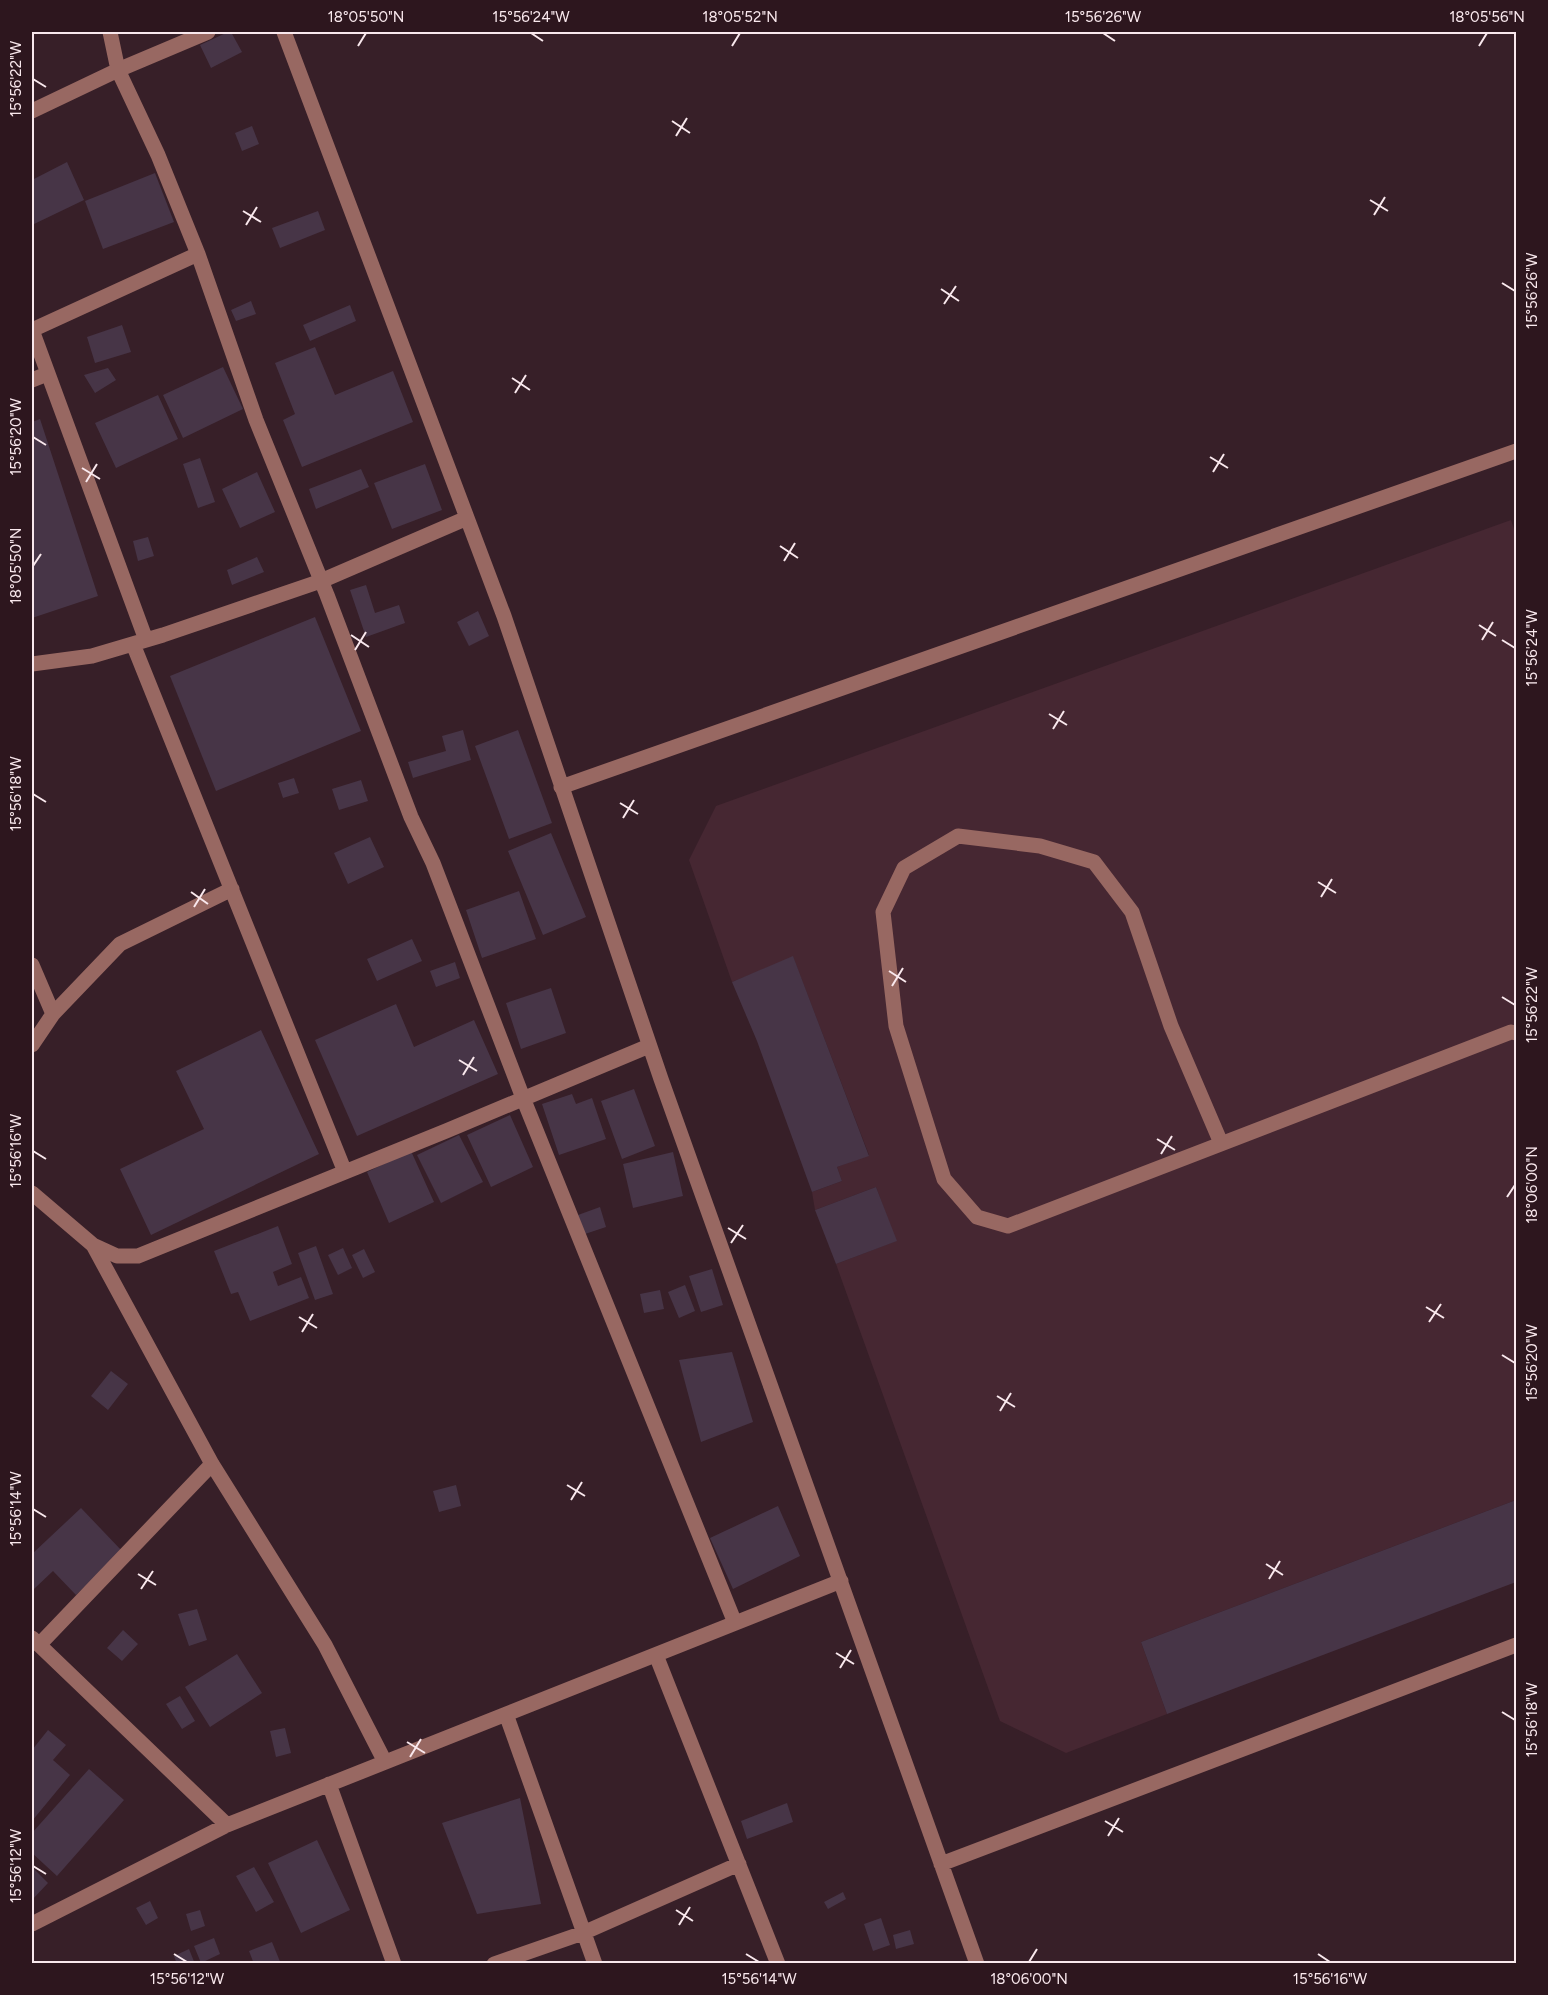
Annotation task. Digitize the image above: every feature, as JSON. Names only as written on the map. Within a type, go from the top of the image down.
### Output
[{"type":"street","points":[[110,32],[118,70],[158,155],[198,254],[256,420],[321,581],[411,817],[433,863],[523,1098],[735,1623]]},
{"type":"street","points":[[32,111],[118,70],[208,32]]},
{"type":"street","points":[[284,32],[504,616],[650,1046],[977,1964]]},
{"type":"street","points":[[198,254],[32,330],[140,642],[232,890],[345,1172]]},
{"type":"street","points":[[32,380],[47,374]]},
{"type":"street","points":[[561,787],[1516,451]]},
{"type":"street","points":[[32,664],[92,656],[140,642],[321,581],[467,518]]},
{"type":"street","points":[[1221,1143],[1171,1026],[1132,912],[1094,862],[1041,846],[958,836],[904,868],[883,912],[896,1026],[944,1179],[977,1217],[1008,1226],[1515,1029]]},
{"type":"street","points":[[32,1045],[53,1014],[120,944],[232,890]]},
{"type":"street","points":[[32,965],[53,1014]]},
{"type":"street","points":[[32,1193],[93,1245],[117,1256],[138,1256],[650,1046]]},
{"type":"street","points":[[93,1245],[212,1464],[325,1645],[385,1762]]},
{"type":"street","points":[[212,1464],[35,1641],[227,1825]]},
{"type":"street","points":[[32,1924],[227,1825],[841,1581]]},
{"type":"street","points":[[941,1864],[1516,1645]]},
{"type":"street","points":[[656,1655],[778,1964]]},
{"type":"street","points":[[506,1714],[595,1964]]},
{"type":"street","points":[[329,1784],[394,1964]]},
{"type":"street","points":[[494,1964],[583,1933],[739,1864]]},
{"type":"shaded area","points":[[1511,520],[1516,535],[1516,1500],[1141,1642],[1167,1714],[1066,1753],[1000,1721],[836,1264],[896,1241],[876,1187],[815,1210],[812,1192],[842,1181],[837,1167],[869,1155],[793,957],[732,982],[689,860],[716,806]]},
{"type":"building","points":[[231,32],[242,52],[211,68],[200,45]]},
{"type":"building","points":[[252,126],[259,144],[242,151],[235,133]]},
{"type":"building","points":[[67,162],[84,200],[32,225],[32,180]]},
{"type":"building","points":[[155,173],[174,222],[103,249],[85,201]]},
{"type":"building","points":[[318,211],[325,230],[280,248],[272,228]]},
{"type":"building","points":[[251,301],[256,314],[236,321],[231,310]]},
{"type":"building","points":[[350,305],[356,321],[310,341],[303,325]]},
{"type":"building","points":[[122,325],[131,352],[95,363],[87,337]]},
{"type":"building","points":[[315,347],[335,395],[393,371],[413,422],[302,467],[283,420],[295,414],[275,363]]},
{"type":"building","points":[[223,367],[243,409],[183,438],[163,395]]},
{"type":"building","points":[[108,368],[116,380],[95,393],[84,375]]},
{"type":"building","points":[[158,395],[178,439],[116,468],[95,423]]},
{"type":"building","points":[[40,419],[98,596],[32,618],[32,422]]},
{"type":"building","points":[[200,458],[215,502],[198,508],[183,464]]},
{"type":"building","points":[[425,464],[442,510],[392,529],[374,483]]},
{"type":"building","points":[[361,469],[369,487],[316,509],[309,489]]},
{"type":"building","points":[[257,472],[275,512],[240,528],[222,489]]},
{"type":"building","points":[[148,537],[154,556],[138,561],[133,541]]},
{"type":"building","points":[[257,557],[264,572],[232,585],[227,570]]},
{"type":"building","points":[[366,585],[375,613],[399,605],[405,623],[366,637],[350,590]]},
{"type":"building","points":[[478,611],[489,636],[469,646],[457,622]]},
{"type":"building","points":[[315,617],[361,731],[216,791],[170,676]]},
{"type":"building","points":[[463,730],[471,760],[413,778],[408,762],[446,751],[442,736]]},
{"type":"building","points":[[518,730],[552,823],[509,839],[475,746]]},
{"type":"building","points":[[294,778],[299,793],[283,798],[278,783]]},
{"type":"building","points":[[361,780],[368,801],[339,810],[332,789]]},
{"type":"building","points":[[551,833],[586,917],[543,935],[508,851]]},
{"type":"building","points":[[370,837],[384,867],[348,884],[334,853]]},
{"type":"building","points":[[519,891],[536,939],[482,958],[466,910]]},
{"type":"building","points":[[412,939],[422,961],[377,981],[367,959]]},
{"type":"building","points":[[793,956],[869,1156],[837,1167],[842,1181],[812,1192],[757,1041],[732,982]]},
{"type":"building","points":[[455,962],[460,978],[436,987],[430,971]]},
{"type":"building","points":[[551,988],[566,1033],[521,1049],[506,1003]]},
{"type":"building","points":[[396,1004],[414,1047],[474,1020],[498,1074],[357,1136],[315,1040]]},
{"type":"building","points":[[261,1030],[319,1154],[151,1235],[120,1169],[204,1129],[176,1071]]},
{"type":"building","points":[[634,1089],[655,1146],[622,1159],[601,1101]]},
{"type":"building","points":[[572,1094],[576,1104],[592,1098],[606,1139],[559,1155],[542,1104]]},
{"type":"building","points":[[510,1115],[533,1167],[491,1187],[467,1135]]},
{"type":"building","points":[[459,1135],[483,1182],[441,1203],[417,1155]]},
{"type":"building","points":[[411,1151],[434,1202],[389,1223],[367,1172]]},
{"type":"building","points":[[673,1152],[683,1196],[633,1208],[623,1164]]},
{"type":"building","points":[[876,1187],[897,1241],[836,1264],[815,1210]]},
{"type":"building","points":[[600,1207],[606,1227],[585,1234],[578,1215]]},
{"type":"building","points":[[278,1226],[292,1264],[273,1272],[278,1286],[301,1277],[309,1298],[250,1321],[238,1292],[231,1294],[214,1251]]},
{"type":"building","points":[[316,1246],[333,1294],[315,1300],[298,1253]]},
{"type":"building","points":[[343,1248],[352,1268],[338,1275],[328,1255]]},
{"type":"building","points":[[364,1249],[375,1272],[363,1278],[352,1255]]},
{"type":"building","points":[[712,1269],[723,1305],[701,1312],[689,1276]]},
{"type":"building","points":[[685,1285],[695,1311],[679,1318],[668,1292]]},
{"type":"building","points":[[660,1290],[664,1309],[644,1313],[640,1294]]},
{"type":"building","points":[[732,1352],[753,1422],[701,1442],[679,1360]]},
{"type":"building","points":[[111,1371],[128,1384],[108,1410],[91,1396]]},
{"type":"building","points":[[456,1485],[461,1506],[439,1512],[433,1491]]},
{"type":"building","points":[[1516,1500],[1516,1582],[1167,1714],[1141,1642]]},
{"type":"building","points":[[778,1506],[800,1556],[733,1589],[710,1538]]},
{"type":"building","points":[[81,1508],[122,1551],[76,1595],[53,1571],[34,1589],[32,1586],[32,1554]]},
{"type":"building","points":[[197,1609],[207,1640],[189,1646],[178,1614]]},
{"type":"building","points":[[123,1630],[138,1644],[122,1661],[107,1648]]},
{"type":"building","points":[[237,1654],[262,1693],[210,1727],[185,1687]]},
{"type":"building","points":[[180,1696],[195,1721],[182,1729],[166,1704]]},
{"type":"building","points":[[285,1728],[291,1753],[276,1757],[270,1731]]},
{"type":"building","points":[[48,1730],[66,1745],[53,1760],[70,1775],[32,1821],[32,1750]]},
{"type":"building","points":[[89,1769],[124,1800],[57,1876],[32,1853],[32,1833]]},
{"type":"building","points":[[520,1798],[541,1904],[477,1914],[442,1823]]},
{"type":"building","points":[[787,1803],[793,1822],[747,1839],[741,1821]]},
{"type":"building","points":[[317,1840],[350,1910],[301,1933],[268,1863]]},
{"type":"building","points":[[32,1867],[48,1883],[32,1900]]},
{"type":"building","points":[[254,1867],[274,1902],[256,1912],[236,1876]]},
{"type":"building","points":[[843,1892],[846,1899],[828,1909],[824,1902]]},
{"type":"building","points":[[150,1901],[158,1918],[146,1925],[136,1908]]},
{"type":"building","points":[[200,1910],[205,1926],[191,1931],[186,1914]]},
{"type":"building","points":[[881,1918],[890,1945],[873,1951],[864,1924]]},
{"type":"building","points":[[910,1930],[914,1944],[896,1949],[893,1935]]},
{"type":"building","points":[[214,1938],[220,1954],[201,1963],[194,1946]]},
{"type":"building","points":[[272,1942],[281,1964],[254,1964],[249,1951]]},
{"type":"building","points":[[189,1949],[195,1964],[177,1964],[174,1956]]}]
